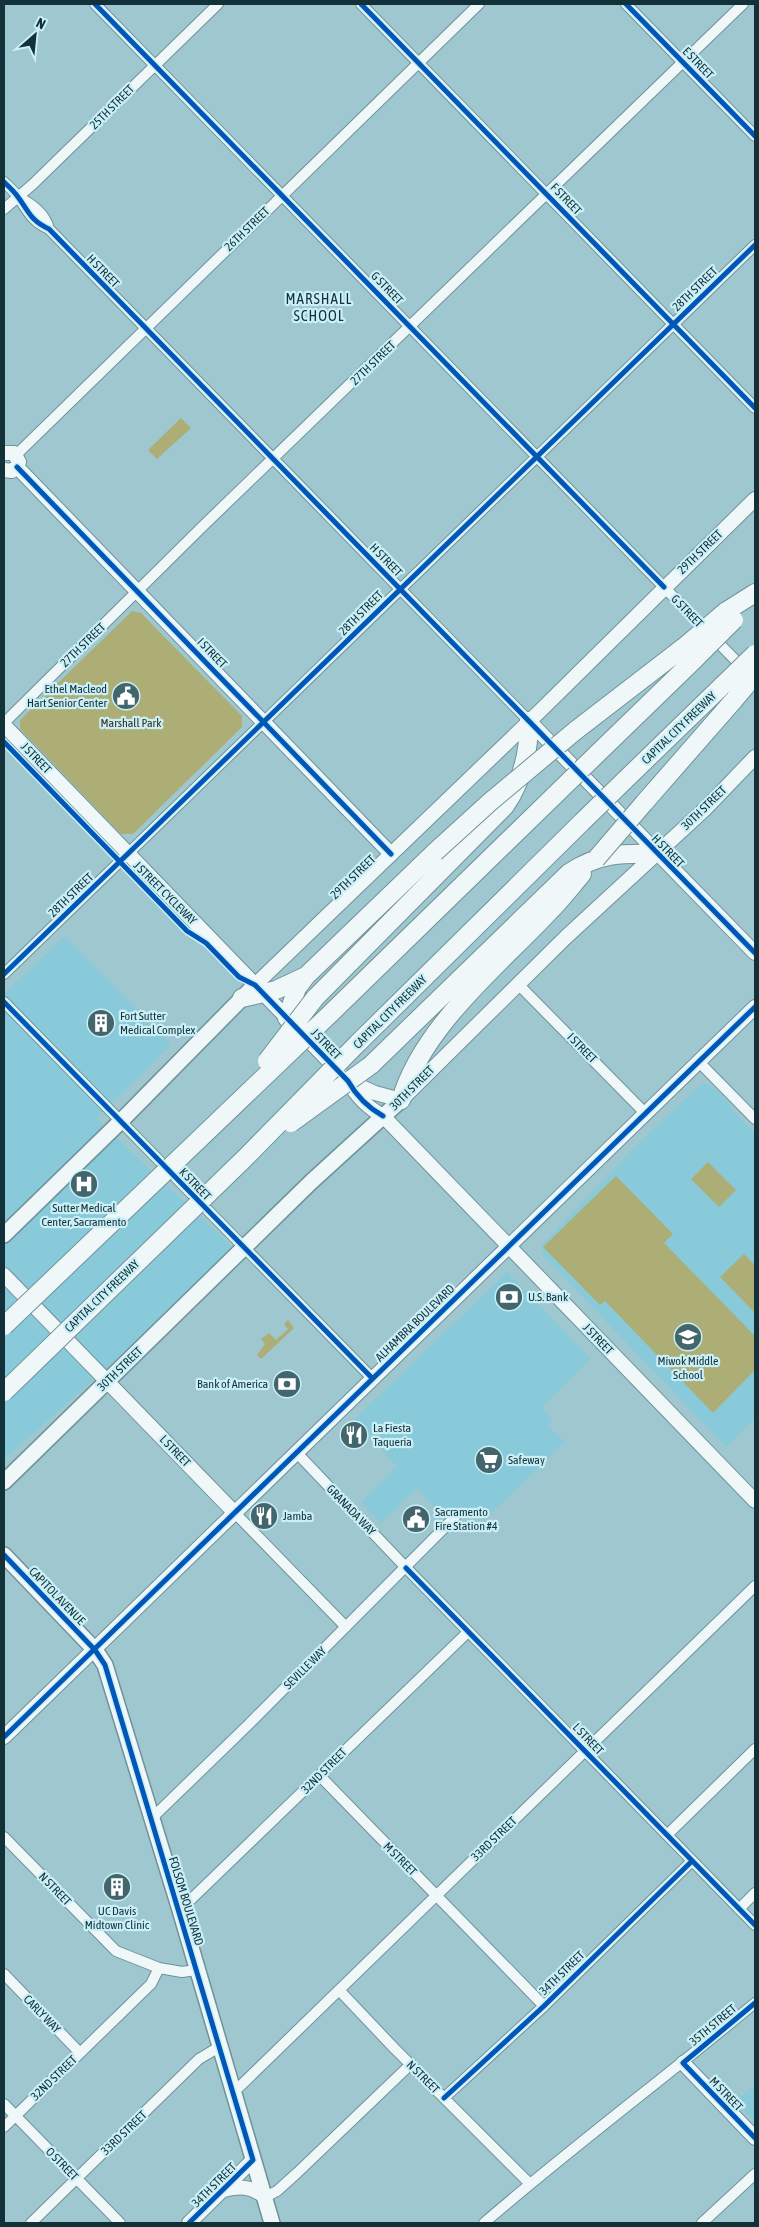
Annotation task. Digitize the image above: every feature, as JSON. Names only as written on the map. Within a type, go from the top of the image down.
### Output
[{"type":"highway","points":[[4,1326],[330,1014],[555,795],[597,754],[690,653],[755,593]]},
{"type":"highway","points":[[730,616],[755,598]]},
{"type":"highway","points":[[287,1018],[297,988],[306,976],[434,852],[575,731],[690,653]]},
{"type":"highway","name":"CAPITAL CITY FREEWAY","points":[[4,1392],[245,1158],[358,1043],[755,654]]},
{"type":"highway","points":[[401,1100],[407,1079],[447,1018],[467,995],[551,910],[755,675]]},
{"type":"highway","points":[[236,1102],[315,998],[505,806],[516,790],[526,760],[529,747],[530,721]]},
{"type":"highway","points":[[245,1158],[371,1064],[569,873],[583,863],[600,856],[613,854],[656,854]]},
{"type":"highway","points":[[242,998],[259,989],[284,987],[306,976]]},
{"type":"main road","name":"I STREET","points":[[10,461],[391,854]]},
{"type":"main road","name":"29TH STREET","points":[[259,989],[391,854],[530,721],[755,499]]},
{"type":"main road","name":"H STREET","points":[[530,721],[656,854],[755,953]]},
{"type":"main road","name":"J STREET","points":[[4,724],[348,1081],[354,1093],[368,1107],[383,1116],[755,1501]]},
{"type":"main road","name":"30TH STREET","points":[[4,1482],[311,1182],[401,1100],[518,984],[726,788],[755,757]]},
{"type":"main road","points":[[4,1235],[121,1121],[242,998]]},
{"type":"main road","name":"ALHAMBRA BOULEVARD","points":[[4,1737],[755,1007]]},
{"type":"main road","points":[[348,1081],[375,1093],[401,1100]]},
{"type":"main road","name":"L STREET","points":[[4,1275],[234,1512]]},
{"type":"main road","name":"CAPITOL AVENUE","points":[[4,1555],[95,1650]]},
{"type":"main road","name":"FOLSOM BOULEVARD","points":[[95,1650],[104,1666],[152,1818],[272,2223]]},
{"type":"main road","name":"M STREET","points":[[683,2063],[755,2138]]},
{"type":"main road","name":"34TH STREET","points":[[189,2223],[253,2160]]},
{"type":"main road","points":[[223,2190],[238,2186],[248,2187],[265,2197]]},
{"type":"street","name":"G STREET","points":[[95,4],[755,681]]},
{"type":"street","name":"25TH STREET","points":[[4,209],[218,4]]},
{"type":"street","name":"F STREET","points":[[361,4],[755,408]]},
{"type":"street","name":"26TH STREET","points":[[10,461],[479,4]]},
{"type":"street","name":"E STREET","points":[[626,4],[755,136]]},
{"type":"street","name":"27TH STREET","points":[[4,724],[137,592],[743,4]]},
{"type":"street","name":"H STREET","points":[[4,182],[18,197],[24,210],[40,225],[49,229],[530,721]]},
{"type":"street","name":"28TH STREET","points":[[4,974],[755,245]]},
{"type":"street","name":"I STREET","points":[[518,984],[645,1113]]},
{"type":"street","name":"K STREET","points":[[4,1002],[372,1378]]},
{"type":"street","points":[[699,1062],[755,1120]]},
{"type":"street","name":"GRANADA WAY","points":[[296,1452],[406,1568]]},
{"type":"street","name":"L STREET","points":[[234,1512],[346,1627]]},
{"type":"street","name":"SEVILLE WAY","points":[[152,1818],[406,1568],[455,1517]]},
{"type":"street","name":"L STREET","points":[[406,1568],[755,1926]]},
{"type":"street","name":"33RD STREET","points":[[233,2093],[755,1586]]},
{"type":"street","name":"32ND STREET","points":[[180,1910],[468,1632]]},
{"type":"street","points":[[667,1835],[755,1749]]},
{"type":"street","name":"M STREET","points":[[320,1776],[544,2006]]},
{"type":"street","name":"N STREET","points":[[4,1837],[116,1952],[159,1968]]},
{"type":"street","name":"34TH STREET","points":[[444,2098],[544,2006],[692,1861]]},
{"type":"street","points":[[739,1909],[755,1893]]},
{"type":"street","points":[[159,1968],[182,1972],[196,1970]]},
{"type":"street","name":"32ND STREET","points":[[4,2128],[151,1984],[159,1968]]},
{"type":"street","name":"CARLY WAY","points":[[4,1974],[80,2053]]},
{"type":"street","name":"N STREET","points":[[339,1990],[530,2184]]},
{"type":"street","name":"35TH STREET","points":[[484,2223],[530,2184],[683,2063],[755,2002]]},
{"type":"street","name":"33RD STREET","points":[[31,2223],[199,2059],[219,2047]]},
{"type":"street","points":[[265,2197],[277,2191],[297,2173],[411,2064]]},
{"type":"street","name":"O STREET","points":[[4,2104],[120,2223]]},
{"type":"street","points":[[702,2223],[755,2174]]},
{"type":"shaded area","name":"Sutter Medical Center, Sacramento","points":[[65,936],[171,1045],[96,1118],[234,1249],[154,1326],[4,1459],[4,994]]},
{"type":"shaded area","name":"Miwok Middle School","points":[[702,1083],[712,1086],[727,1100],[734,1112],[755,1134],[755,1418],[726,1447],[543,1255],[542,1245],[636,1146]]},
{"type":"shaded area","points":[[507,1272],[591,1359],[542,1407],[553,1421],[547,1426],[565,1442],[484,1520],[471,1507],[451,1525],[417,1488],[381,1523],[361,1502],[397,1466],[355,1419]]},
{"type":"shaded area","points":[[755,2085],[755,2122],[736,2101]]},
{"type":"green space","points":[[181,418],[191,428],[157,459],[148,450]]},
{"type":"green space","name":"Marshall Park","points":[[132,611],[141,613],[242,716],[242,727],[133,834],[121,834],[20,729],[20,720]]},
{"type":"green space","points":[[708,1162],[736,1190],[719,1207],[691,1179]]},
{"type":"green space","points":[[616,1176],[673,1234],[664,1243],[755,1336],[755,1370],[713,1413],[605,1301],[600,1305],[543,1247]]},
{"type":"green space","points":[[744,1254],[755,1265],[755,1313],[720,1277]]},
{"type":"green space","points":[[288,1320],[294,1328],[261,1359],[257,1355],[265,1344],[261,1339],[269,1333],[276,1340],[288,1329],[284,1324]]},
{"type":"cycle path","points":[[95,4],[664,587]]},
{"type":"cycle path","points":[[361,4],[755,408]]},
{"type":"cycle path","points":[[626,4],[755,136]]},
{"type":"cycle path","points":[[4,182],[34,219],[49,229],[755,953]]},
{"type":"cycle path","points":[[4,974],[755,245]]},
{"type":"cycle path","points":[[17,467],[391,854]]},
{"type":"cycle path","name":"J STREET CYCLEWAY","points":[[4,742],[187,931],[206,943],[239,977],[255,985],[348,1081],[363,1101],[383,1116]]},
{"type":"cycle path","points":[[4,1002],[372,1378]]},
{"type":"cycle path","points":[[4,1737],[755,1007]]},
{"type":"cycle path","points":[[4,1555],[95,1650],[105,1665],[253,2160],[189,2223]]},
{"type":"cycle path","points":[[406,1568],[755,1925]]},
{"type":"cycle path","points":[[444,2098],[544,2006],[692,1861]]},
{"type":"cycle path","points":[[755,2003],[683,2063],[755,2138]]},
{"type":"place","name":"Ethel Macleod Hart Senior Center","points":[[126,696]]},
{"type":"place","name":"Fort Sutter Medical Complex","points":[[101,1023]]},
{"type":"place","name":"Sutter Medical Center, Sacramento","points":[[84,1184]]},
{"type":"place","name":"U.S. Bank","points":[[509,1297]]},
{"type":"place","name":"Miwok Middle School","points":[[688,1337]]},
{"type":"place","name":"Bank of America","points":[[287,1384]]},
{"type":"place","name":"La Fiesta Taqueria","points":[[354,1435]]},
{"type":"place","name":"Safeway","points":[[489,1460]]},
{"type":"place","name":"Jamba","points":[[264,1516]]},
{"type":"place","name":"Sacramento Fire Station #4","points":[[416,1519]]},
{"type":"place","name":"UC Davis Midtown Clinic","points":[[117,1887]]},
{"type":"district","name":"MARSHALL SCHOOL","points":[[319,306]]}]
